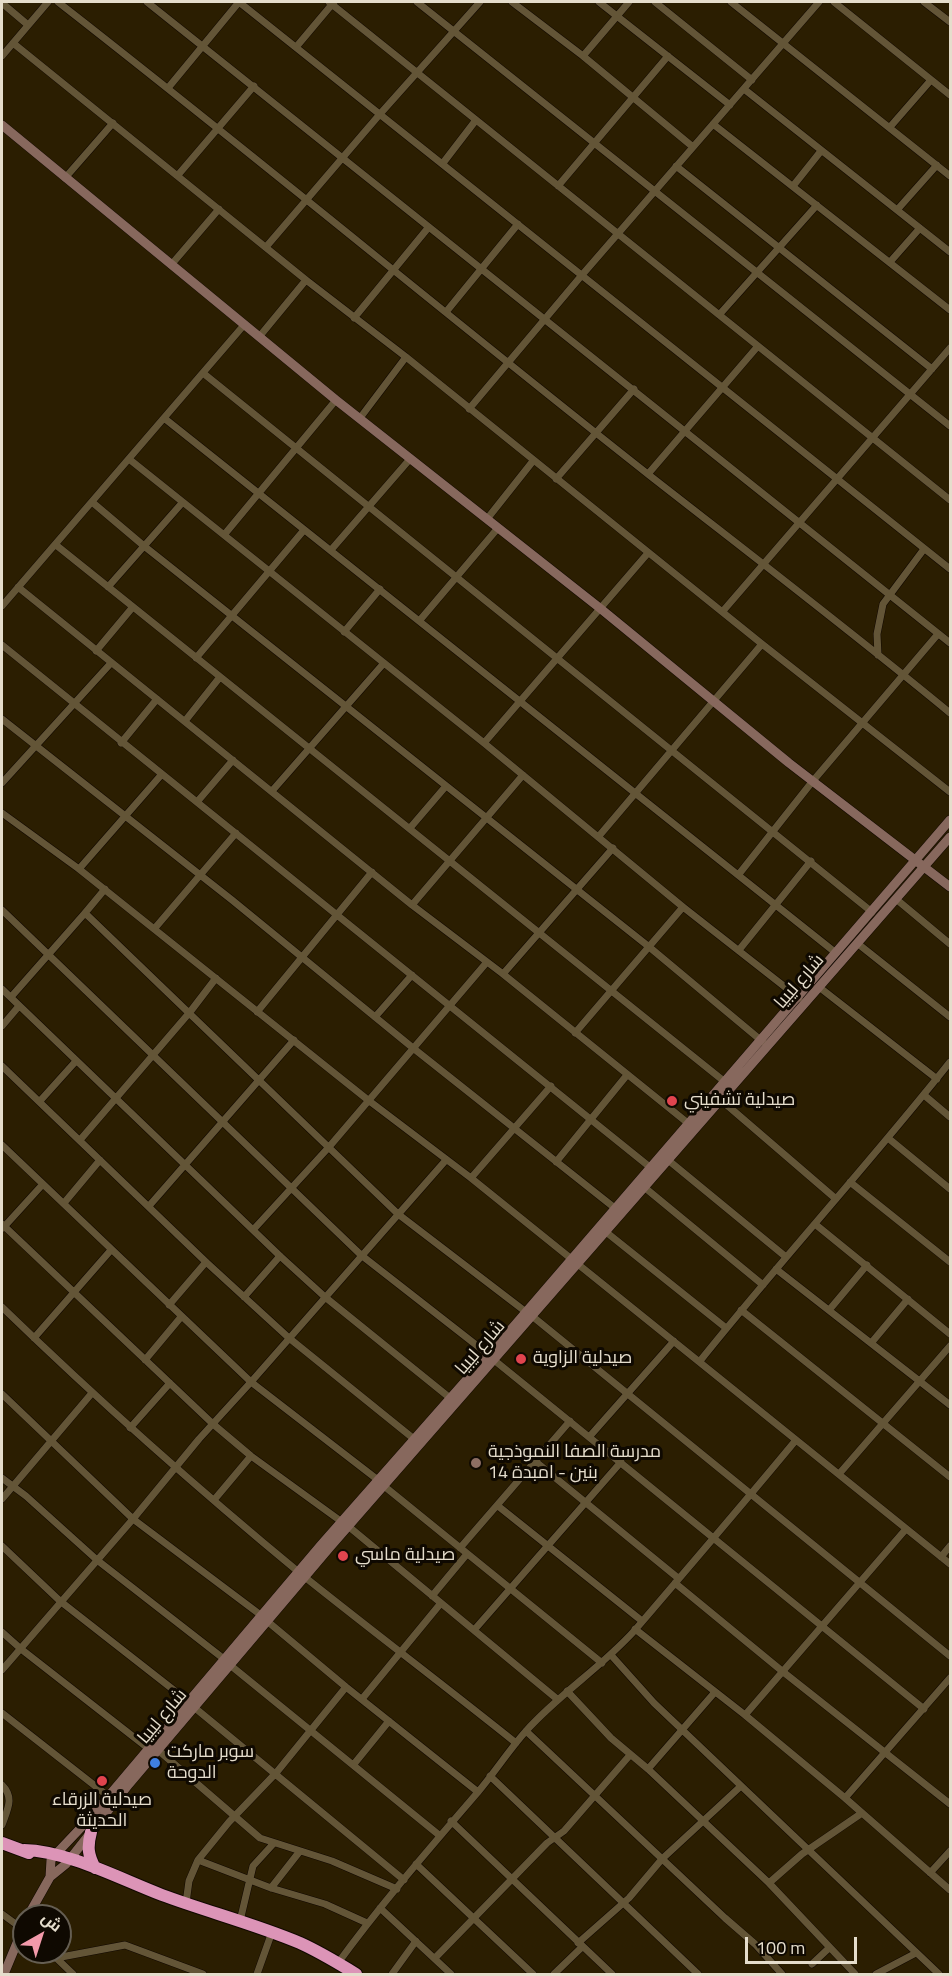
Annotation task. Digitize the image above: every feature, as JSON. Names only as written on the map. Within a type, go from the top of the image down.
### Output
[{"type":"highway","points":[[91,1832],[88,1848],[95,1868]]},
{"type":"highway","points":[[2,1843],[95,1868],[186,1904],[272,1932],[310,1948],[356,1974]]},
{"type":"highway","points":[[68,1862],[104,1876],[114,1876]]},
{"type":"main road","points":[[2,126],[259,338],[601,609],[812,782],[951,887]]},
{"type":"main road","points":[[921,863],[949,825]]},
{"type":"main road","points":[[921,863],[951,837]]},
{"type":"main road","name":"شارع ليبيا","points":[[575,1261],[606,1232],[721,1100],[790,1014],[819,987],[896,899],[921,863]]},
{"type":"main road","name":"شارع ليبيا","points":[[790,1014],[799,998],[836,953],[872,912],[921,863]]},
{"type":"main road","name":"شارع ليبيا","points":[[53,1858],[192,1705],[345,1524],[575,1261],[616,1209],[725,1082],[764,1044]]},
{"type":"main road","name":"شارع ليبيا","points":[[421,1436],[450,1398],[491,1357]]},
{"type":"main road","name":"شارع ليبيا","points":[[50,1877],[68,1862],[153,1750]]},
{"type":"main road","points":[[35,1904],[50,1877],[53,1858]]},
{"type":"main road","points":[[4,1974],[12,1956]]},
{"type":"street","points":[[2,56],[48,2]]},
{"type":"street","points":[[58,2],[168,87],[648,474],[764,563],[951,713]]},
{"type":"street","points":[[147,2],[951,643]]},
{"type":"street","points":[[168,87],[239,2],[951,569]]},
{"type":"street","points":[[297,46],[332,2],[417,73],[951,500]]},
{"type":"street","points":[[417,2],[951,426]]},
{"type":"street","points":[[266,248],[380,114],[480,2]]},
{"type":"street","points":[[512,2],[583,56],[693,147]]},
{"type":"street","points":[[599,2],[730,105]]},
{"type":"street","points":[[583,56],[629,2]]},
{"type":"street","points":[[655,2],[752,80]]},
{"type":"street","points":[[731,2],[951,176]]},
{"type":"street","points":[[469,409],[654,190],[819,2]]},
{"type":"street","points":[[834,2],[951,95]]},
{"type":"street","points":[[924,2],[951,22]]},
{"type":"street","points":[[2,3],[28,25]]},
{"type":"street","points":[[2,43],[11,46],[178,175],[266,248],[406,357],[862,724],[951,792]]},
{"type":"street","points":[[558,186],[668,56]]},
{"type":"street","points":[[890,127],[931,80]]},
{"type":"street","points":[[178,175],[254,86]]},
{"type":"street","points":[[744,89],[951,252]]},
{"type":"street","points":[[443,163],[476,120]]},
{"type":"street","points":[[65,178],[112,123]]},
{"type":"street","points":[[713,123],[951,310]]},
{"type":"street","points":[[793,186],[821,151]]},
{"type":"street","points":[[897,210],[937,165]]},
{"type":"street","points":[[676,166],[932,369]]},
{"type":"street","points":[[719,315],[817,205]]},
{"type":"street","points":[[171,265],[219,209]]},
{"type":"street","points":[[446,312],[518,224]]},
{"type":"street","points":[[354,318],[428,228]]},
{"type":"street","points":[[890,262],[920,228]]},
{"type":"street","points":[[259,338],[306,280]]},
{"type":"street","points":[[2,606],[244,325]]},
{"type":"street","points":[[648,474],[758,346]]},
{"type":"street","points":[[723,611],[951,348]]},
{"type":"street","points":[[360,418],[406,357]]},
{"type":"street","points":[[203,373],[872,912]]},
{"type":"street","points":[[556,479],[634,389]]},
{"type":"street","points":[[224,535],[336,400]]},
{"type":"street","points":[[164,418],[836,953]]},
{"type":"street","points":[[129,459],[484,743],[683,907],[799,998]]},
{"type":"street","points":[[331,550],[410,459]]},
{"type":"street","points":[[487,519],[533,461]]},
{"type":"street","points":[[92,502],[144,546],[648,946],[764,1044]]},
{"type":"street","points":[[108,587],[182,503]]},
{"type":"street","points":[[420,620],[498,528]]},
{"type":"street","points":[[196,658],[304,530]]},
{"type":"street","points":[[56,544],[132,608],[309,747],[725,1082]]},
{"type":"street","points":[[878,655],[879,621],[883,604],[888,594],[924,549]]},
{"type":"street","points":[[484,743],[648,553]]},
{"type":"street","points":[[18,587],[412,905],[503,974],[689,1124]]},
{"type":"street","points":[[344,632],[380,589]]},
{"type":"street","points":[[96,651],[132,608]]},
{"type":"street","points":[[739,874],[812,782],[938,634]]},
{"type":"street","points":[[598,836],[762,644]]},
{"type":"street","points":[[2,645],[121,743],[592,1118],[651,1168]]},
{"type":"street","points":[[2,783],[111,663]]},
{"type":"street","points":[[272,791],[384,663]]},
{"type":"street","points":[[185,721],[220,677]]},
{"type":"street","points":[[121,743],[157,699]]},
{"type":"street","points":[[2,718],[616,1209]]},
{"type":"street","points":[[197,802],[233,760]]},
{"type":"street","points":[[79,869],[162,774]]},
{"type":"street","points":[[412,905],[523,775]]},
{"type":"street","points":[[410,828],[446,786]]},
{"type":"street","points":[[2,813],[105,889],[257,1012],[471,1178],[951,1564]]},
{"type":"street","points":[[155,928],[236,833]]},
{"type":"street","points":[[503,974],[613,848]]},
{"type":"street","points":[[739,950],[810,861]]},
{"type":"street","points":[[257,1012],[372,872]]},
{"type":"street","points":[[10,997],[105,889]]},
{"type":"street","points":[[896,899],[951,944]]},
{"type":"street","points":[[575,1033],[683,907]]},
{"type":"street","points":[[2,910],[361,1255],[590,1436],[820,1626],[924,1708]]},
{"type":"street","points":[[85,913],[398,1214],[529,1314],[951,1656]]},
{"type":"street","points":[[857,943],[951,1017]]},
{"type":"street","points":[[254,1230],[329,1148],[487,962]]},
{"type":"street","points":[[375,1017],[412,975]]},
{"type":"street","points":[[80,1140],[190,1012],[216,978]]},
{"type":"street","points":[[819,987],[937,1079]]},
{"type":"street","points":[[2,989],[325,1298],[450,1398]]},
{"type":"street","points":[[2,1026],[19,1006]]},
{"type":"street","points":[[149,1206],[224,1123],[294,1040]]},
{"type":"street","points":[[40,1101],[76,1061]]},
{"type":"street","points":[[700,1361],[951,1062]]},
{"type":"street","points":[[2,1078],[4,1069],[289,1338],[421,1436]]},
{"type":"street","points":[[556,1162],[627,1075]]},
{"type":"street","points":[[471,1178],[551,1086]]},
{"type":"street","points":[[924,1095],[951,1117]]},
{"type":"street","points":[[721,1100],[836,1199]]},
{"type":"street","points":[[888,1137],[951,1189]]},
{"type":"street","points":[[2,1145],[251,1382],[381,1483],[602,1663]]},
{"type":"street","points":[[64,1203],[100,1160]]},
{"type":"street","points":[[2,1671],[213,1424],[446,1160]]},
{"type":"street","points":[[668,1160],[786,1257]]},
{"type":"street","points":[[850,1182],[951,1262]]},
{"type":"street","points":[[43,1184],[2,1227],[213,1424],[251,1456],[345,1524],[557,1699]]},
{"type":"street","points":[[644,1187],[763,1285]]},
{"type":"street","points":[[815,1224],[951,1334]]},
{"type":"street","points":[[606,1232],[726,1328]]},
{"type":"street","points":[[34,1338],[111,1250]]},
{"type":"street","points":[[244,1297],[280,1256]]},
{"type":"street","points":[[169,1305],[206,1262]]},
{"type":"street","points":[[830,1309],[867,1265]]},
{"type":"street","points":[[776,1269],[951,1405]]},
{"type":"street","points":[[872,1342],[908,1299]]},
{"type":"street","points":[[2,1307],[130,1428],[214,1500],[302,1574],[516,1743]]},
{"type":"street","points":[[741,1310],[951,1477]]},
{"type":"street","points":[[145,1360],[181,1317]]},
{"type":"street","points":[[590,1436],[674,1341]]},
{"type":"street","points":[[839,1474],[951,1346]]},
{"type":"street","points":[[130,1428],[170,1383]]},
{"type":"street","points":[[2,1499],[92,1393]]},
{"type":"street","points":[[2,1394],[133,1519],[264,1619],[478,1792]]},
{"type":"street","points":[[460,1548],[570,1421]]},
{"type":"street","points":[[338,1963],[367,1923],[439,1835],[478,1792],[526,1731],[557,1699],[611,1655],[752,1494],[796,1440]]},
{"type":"street","points":[[214,1500],[251,1456]]},
{"type":"street","points":[[536,1461],[782,1671],[951,1804]]},
{"type":"street","points":[[475,1629],[621,1462]]},
{"type":"street","points":[[2,1478],[26,1496],[97,1560],[354,1764],[439,1835]]},
{"type":"street","points":[[498,1506],[642,1620]]},
{"type":"street","points":[[745,1715],[906,1529]]},
{"type":"street","points":[[2,1546],[60,1601],[276,1773],[404,1880]]},
{"type":"street","points":[[941,1557],[951,1546]]},
{"type":"street","points":[[432,1596],[467,1554]]},
{"type":"street","points":[[362,1699],[441,1603]]},
{"type":"street","points":[[635,1629],[745,1715],[951,1890]]},
{"type":"street","points":[[2,1632],[235,1815],[257,1836],[332,1861],[397,1889]]},
{"type":"street","points":[[611,1655],[654,1703],[939,1974]]},
{"type":"street","points":[[845,1798],[951,1678]]},
{"type":"street","points":[[186,1904],[189,1881],[198,1860],[235,1815],[276,1773],[346,1687]]},
{"type":"street","points":[[567,1691],[611,1738],[648,1769],[769,1883],[828,1949],[855,1974]]},
{"type":"street","points":[[648,1769],[715,1692]]},
{"type":"street","points":[[2,1713],[108,1796]]},
{"type":"street","points":[[354,1764],[389,1721]]},
{"type":"street","points":[[526,1731],[755,1944],[782,1974]]},
{"type":"street","points":[[435,1958],[547,1843],[556,1838],[630,1755]]},
{"type":"street","points":[[490,1776],[698,1974]]},
{"type":"street","points":[[2,1785],[8,1791],[10,1799],[2,1825]]},
{"type":"street","points":[[554,1974],[662,1859],[741,1786]]},
{"type":"street","points":[[769,1883],[808,1851],[862,1813]]},
{"type":"street","points":[[451,1821],[612,1974]]},
{"type":"street","points":[[240,1921],[249,1879],[255,1863],[273,1843]]},
{"type":"street","points":[[271,1888],[300,1851]]},
{"type":"street","points":[[930,1873],[951,1851]]},
{"type":"street","points":[[198,1860],[271,1888],[325,1904],[367,1923]]},
{"type":"street","points":[[416,1864],[533,1974]]},
{"type":"street","points":[[380,1908],[451,1974]]},
{"type":"street","points":[[257,1974],[272,1932]]},
{"type":"street","points":[[392,1974],[416,1941]]},
{"type":"street","points":[[72,1955],[125,1945],[199,1974]]},
{"type":"street","points":[[812,1964],[828,1949]]},
{"type":"street","points":[[876,1974],[916,1953]]},
{"type":"place","name":"صيدلية تشفيني","points":[[672,1101]]},
{"type":"place","name":"صيدلية الزاوية","points":[[521,1359]]},
{"type":"place","name":"مدرسة الصفا النموذجية بنين - امبدة 14","points":[[476,1463]]},
{"type":"place","name":"صيدلية ماسي","points":[[343,1556]]},
{"type":"place","name":"سوبر ماركت الدوحة","points":[[155,1763]]},
{"type":"place","name":"صيدلية الزرقاء الحديثة","points":[[102,1781]]}]
